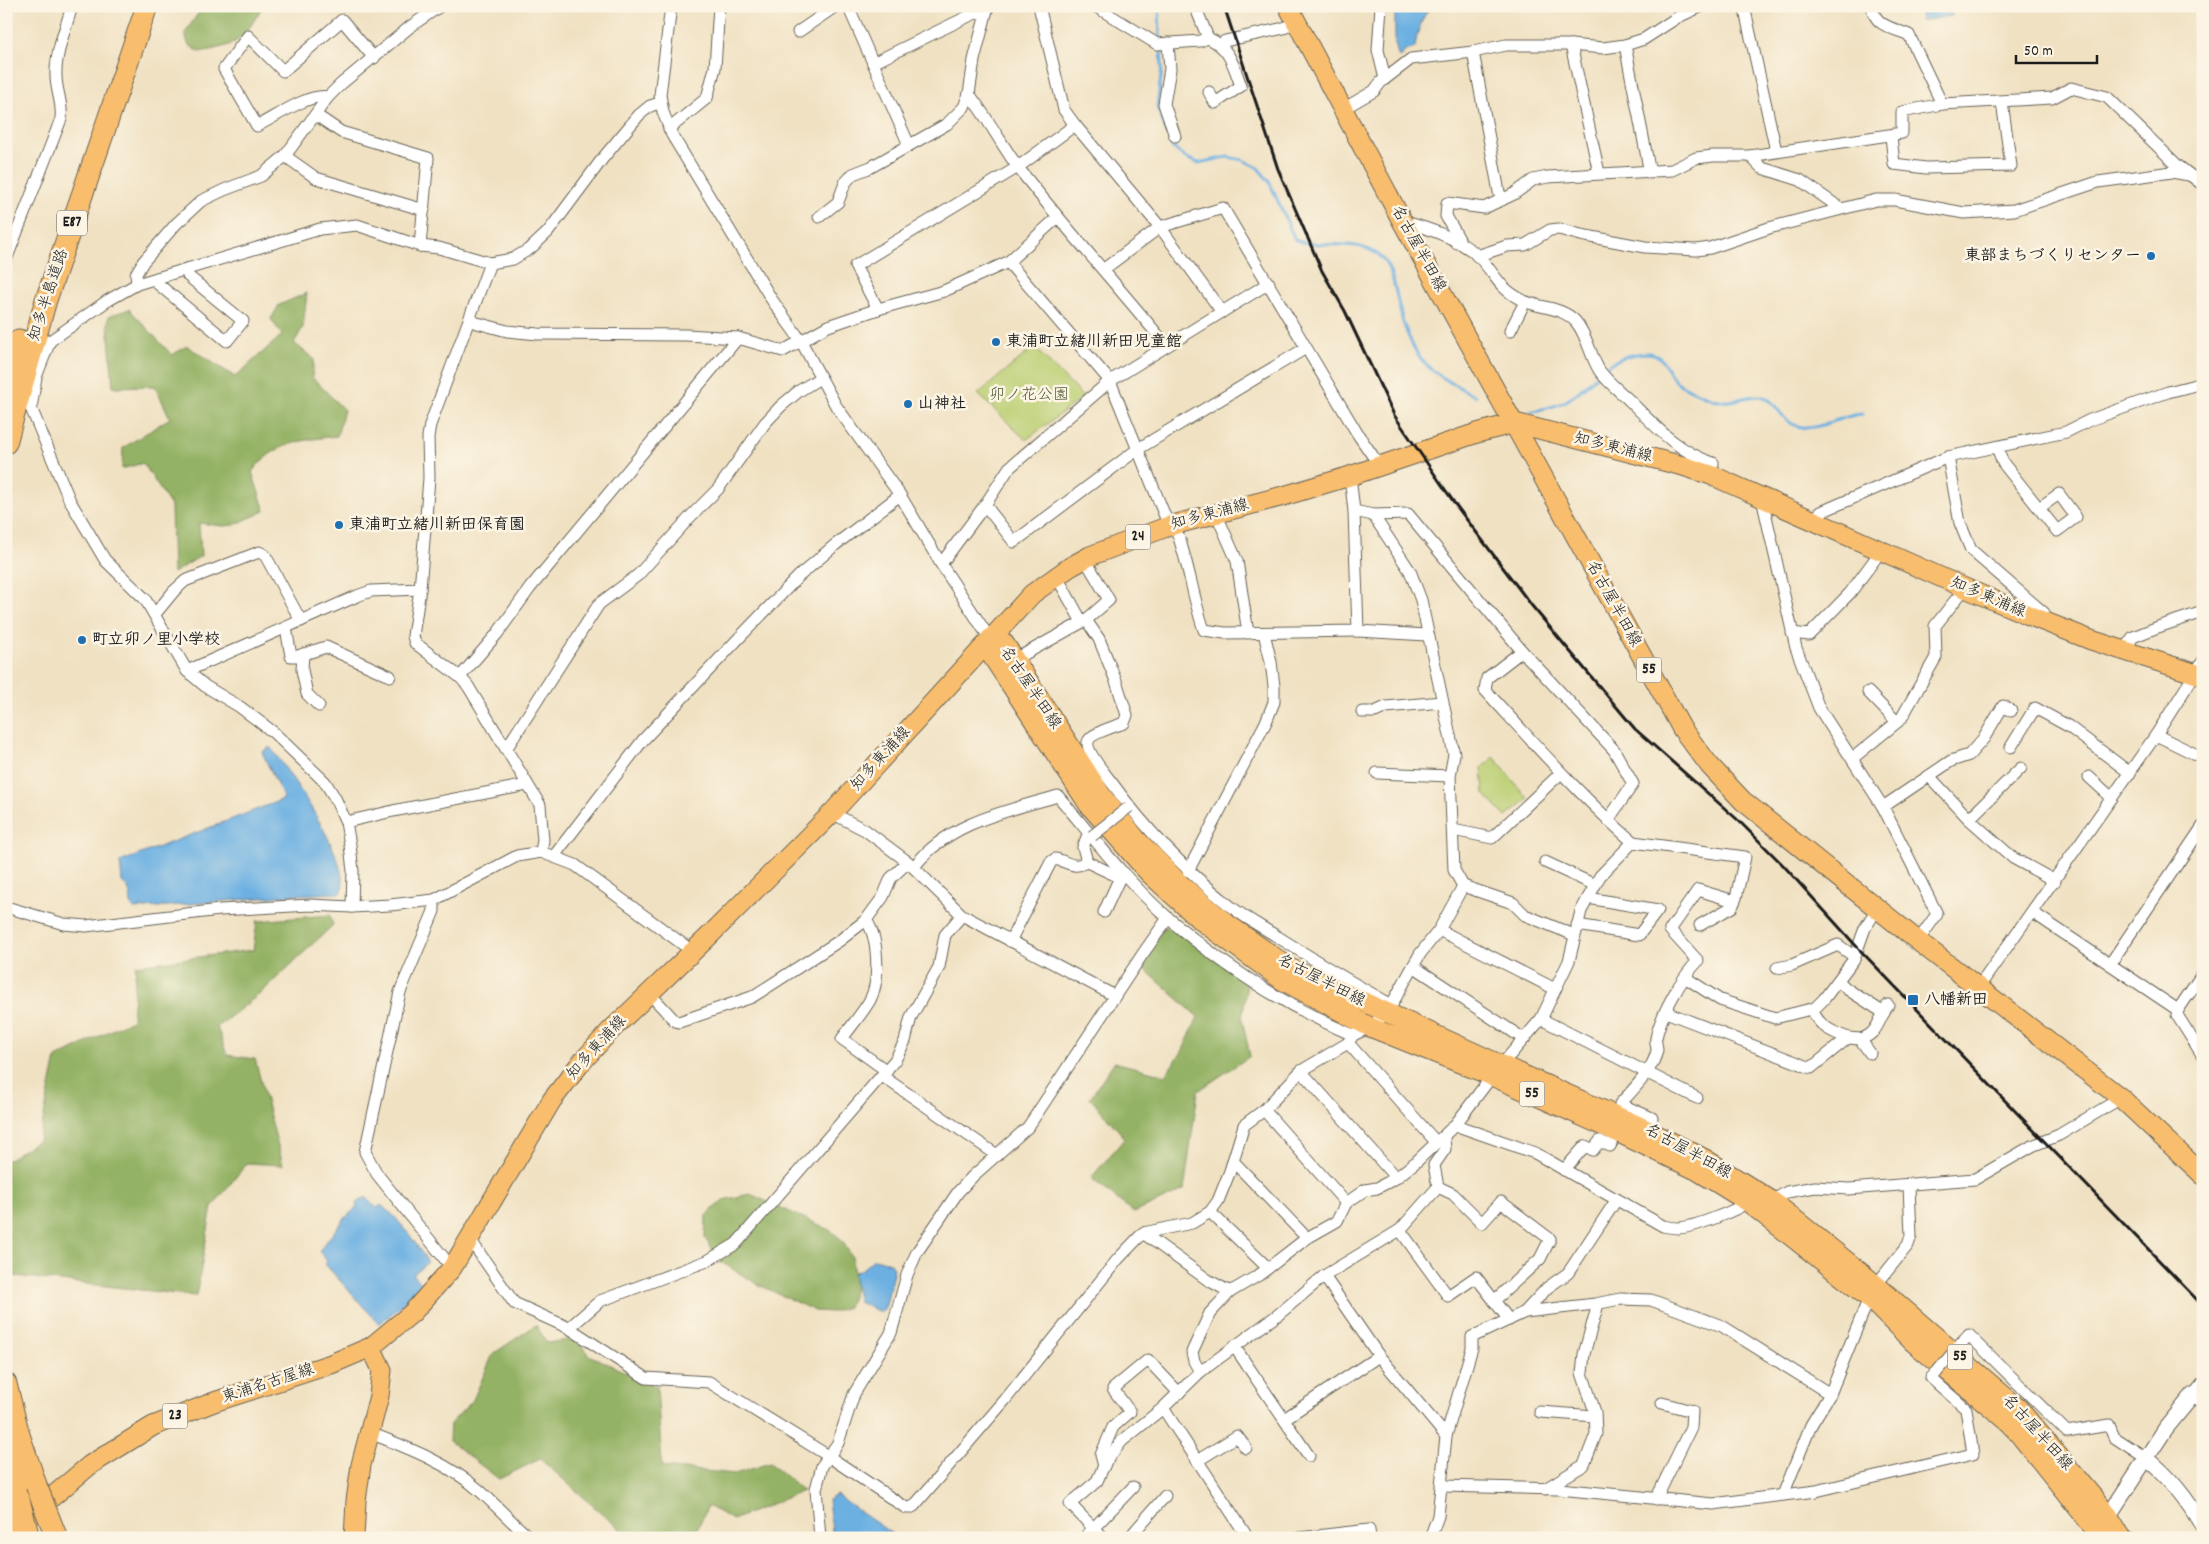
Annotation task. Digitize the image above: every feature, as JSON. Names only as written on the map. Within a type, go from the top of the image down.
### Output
[{"type":"highway","name":"知多半島道路","points":[[6,383],[36,285],[132,6]]},
{"type":"highway","name":"知多半島道路","points":[[6,444],[46,300],[147,6]]},
{"type":"highway","points":[[6,1384],[19,1435],[56,1537]]},
{"type":"highway","points":[[6,1450],[14,1538]]},
{"type":"highway","points":[[12,1506],[29,1538]]},
{"type":"main road","name":"名古屋半田線","points":[[1292,14],[1402,221],[1515,423],[1561,512],[1682,729],[1710,766],[1744,801],[1877,909],[2121,1098],[2203,1175]]},
{"type":"main road","name":"知多東浦線","points":[[371,1347],[412,1313],[452,1268],[552,1100],[580,1064],[649,993],[832,813],[1032,594],[1084,559],[1171,525],[1350,476],[1477,433],[1515,423],[1683,466],[1711,475],[2043,621],[2123,651],[2200,670]]},
{"type":"main road","name":"名古屋半田線","points":[[2099,1536],[2011,1424],[1914,1343],[1872,1292],[1772,1201],[1704,1159],[1646,1129],[1496,1071],[1357,1035],[1199,919],[1149,873],[1089,804],[990,653],[990,639],[1004,644],[1102,796],[1137,840],[1179,883],[1226,923],[1290,968],[1389,1009],[1496,1071],[1698,1171],[1748,1202],[1872,1292],[2019,1409],[2108,1515],[2122,1538]]},
{"type":"main road","points":[[354,1538],[356,1501],[361,1465],[379,1396],[382,1370],[371,1347]]},
{"type":"main road","name":"東浦名古屋線","points":[[6,1535],[90,1465],[153,1426],[214,1402],[331,1364],[371,1347]]},
{"type":"street","points":[[6,260],[61,119],[62,107],[57,87],[57,65],[72,6]]},
{"type":"street","points":[[138,284],[136,274],[143,262],[170,231],[201,201],[261,176],[285,156],[328,97],[411,26],[440,6]]},
{"type":"street","points":[[671,6],[660,102],[669,129],[767,292],[801,341],[820,378],[854,432],[900,495],[941,564],[990,639]]},
{"type":"street","points":[[669,129],[707,98],[715,68],[719,6]]},
{"type":"street","points":[[798,32],[836,6]]},
{"type":"street","points":[[848,6],[910,145]]},
{"type":"street","points":[[1039,6],[1064,110],[1160,227],[1222,312]]},
{"type":"street","points":[[1095,6],[1164,44],[1200,41],[1208,38]]},
{"type":"street","points":[[1195,6],[1208,38],[1221,44],[1232,60],[1241,86],[1215,103],[1209,92]]},
{"type":"street","points":[[1381,6],[1378,16],[1378,50],[1385,79]]},
{"type":"street","points":[[1343,109],[1370,94],[1385,79],[1411,59],[1473,52],[1506,45],[1603,48],[1625,45],[1644,39],[1678,17],[1702,6]]},
{"type":"street","points":[[1744,6],[1776,151]]},
{"type":"street","points":[[1872,6],[1873,16],[1877,21],[1909,35],[1942,104]]},
{"type":"street","points":[[873,63],[987,8]]},
{"type":"street","points":[[819,216],[838,202],[845,183],[853,174],[871,167],[947,124],[964,106],[969,94],[974,60],[987,8]]},
{"type":"street","points":[[1221,44],[1225,41],[1284,28],[1292,14]]},
{"type":"street","points":[[328,97],[321,96],[307,100],[257,126],[224,69],[248,36],[284,71],[342,20],[374,58]]},
{"type":"street","points":[[1164,44],[1170,69],[1164,104],[1176,136]]},
{"type":"street","points":[[1625,45],[1650,173]]},
{"type":"street","points":[[1572,46],[1599,173]]},
{"type":"street","points":[[1473,52],[1502,200]]},
{"type":"street","points":[[1457,243],[1459,238],[1446,216],[1447,203],[1484,208],[1502,200],[1533,180],[1599,173],[1650,173],[1672,170],[1696,158],[1750,156],[1860,138],[1891,136],[1902,133],[1902,112],[1942,104],[2052,98],[2071,88],[2107,97],[2203,185]]},
{"type":"street","points":[[969,94],[1018,167],[1057,218],[1104,269],[1166,345]]},
{"type":"street","points":[[352,907],[353,870],[346,822],[335,798],[325,782],[273,732],[240,707],[205,686],[187,671],[145,599],[105,560],[70,501],[31,408],[36,377],[50,341],[107,301],[138,284],[320,229],[349,224],[366,226],[420,246],[439,248],[490,263],[513,259],[540,240],[558,220],[603,158],[639,115],[650,106],[660,102]]},
{"type":"street","points":[[1891,136],[1894,164],[1926,168],[2011,166],[2002,102]]},
{"type":"street","points":[[316,115],[341,132],[428,158],[420,246]]},
{"type":"street","points":[[878,309],[855,266],[1018,167],[1075,125]]},
{"type":"street","points":[[285,156],[316,178],[424,210]]},
{"type":"street","points":[[1750,156],[1762,168],[1800,180],[1840,208]]},
{"type":"street","points":[[1478,256],[1507,246],[1525,245],[1550,230],[1559,229],[1581,236],[1645,247],[1688,250],[1710,248],[1769,228],[1876,200],[1895,200],[1964,212],[2014,210],[2098,182],[2172,172],[2190,175]]},
{"type":"street","points":[[1104,269],[1160,227],[1223,208],[1357,433],[1379,465]]},
{"type":"street","points":[[470,321],[507,331],[538,334],[686,335],[738,338],[783,352],[828,326],[878,309],[944,291],[1008,262],[1057,218]]},
{"type":"street","points":[[1402,221],[1425,228],[1457,243],[1478,256],[1498,284],[1525,302],[1560,312],[1576,321],[1600,370],[1610,383],[1659,432],[1689,453],[1713,462],[1711,475]]},
{"type":"street","points":[[1008,262],[1110,381],[1171,525],[1181,542],[1194,599],[1204,630],[1226,633],[1358,631],[1427,635]]},
{"type":"street","points":[[490,263],[430,425],[428,437],[430,478],[420,589],[413,629],[415,643],[460,677],[468,686],[540,805],[541,852]]},
{"type":"street","points":[[157,278],[158,284],[227,341],[243,321],[188,276],[186,269]]},
{"type":"street","points":[[941,564],[985,505],[1009,468],[1110,381],[1269,283]]},
{"type":"street","points":[[1510,331],[1525,302]]},
{"type":"street","points":[[460,677],[497,634],[549,566],[738,338]]},
{"type":"street","points":[[985,505],[1014,542],[1138,448],[1306,348]]},
{"type":"street","points":[[506,749],[600,604],[638,575],[718,489],[765,423],[781,406],[799,390],[820,378]]},
{"type":"street","points":[[1812,520],[1821,512],[1948,457],[2066,432],[2090,420],[2168,392],[2203,383]]},
{"type":"street","points":[[1997,447],[2003,463],[2039,508]]},
{"type":"street","points":[[1948,457],[1960,523],[1971,550],[2044,613],[2043,621]]},
{"type":"street","points":[[1350,476],[1354,511],[1358,631]]},
{"type":"street","points":[[554,856],[643,740],[739,638],[799,576],[835,545],[900,495]]},
{"type":"street","points":[[1765,499],[1763,503],[1792,634],[1819,708],[1883,807],[1937,914],[1918,941]]},
{"type":"street","points":[[1354,511],[1373,515],[1408,514],[1522,651],[1614,750],[1633,784],[1608,820]]},
{"type":"street","points":[[1216,513],[1236,561],[1248,633]]},
{"type":"street","points":[[1373,515],[1410,571],[1421,600],[1454,754],[1450,776],[1454,870],[1463,886],[1513,903],[1525,915],[1576,930],[1639,935],[1658,910],[1588,898]]},
{"type":"street","points":[[1792,634],[1809,635],[1850,593],[1881,551]]},
{"type":"street","points":[[155,614],[174,591],[186,581],[259,552],[265,555],[301,621]]},
{"type":"street","points":[[1014,660],[1084,621],[1109,600],[1084,559]]},
{"type":"street","points":[[1057,577],[1084,621],[1099,639],[1127,715],[1124,723],[1090,738],[1087,742],[1089,750],[1129,807],[1188,871],[1232,908],[1389,1009]]},
{"type":"street","points":[[1853,758],[1901,719],[1936,657],[1935,626],[1965,588]]},
{"type":"street","points":[[187,671],[371,591],[420,589]]},
{"type":"street","points":[[2123,651],[2133,637],[2203,612]]},
{"type":"street","points":[[286,628],[291,656],[326,647],[390,676]]},
{"type":"street","points":[[1188,871],[1266,722],[1274,702],[1271,662],[1264,632]]},
{"type":"street","points":[[1522,651],[1486,678],[1485,690],[1561,773],[1608,820],[1633,842],[1745,857],[1732,907],[1700,925]]},
{"type":"street","points":[[303,654],[302,670],[307,694],[319,706]]},
{"type":"street","points":[[1978,988],[2055,881],[2200,670]]},
{"type":"street","points":[[1868,692],[1897,722]]},
{"type":"street","points":[[1362,712],[1375,712],[1386,707],[1442,702]]},
{"type":"street","points":[[1883,807],[1951,761],[1969,755],[1984,738],[2004,706],[2011,711]]},
{"type":"street","points":[[2010,747],[2035,708],[2068,726],[2130,773]]},
{"type":"street","points":[[2156,736],[2203,758]]},
{"type":"street","points":[[1969,819],[2021,768]]},
{"type":"street","points":[[1377,773],[1450,776]]},
{"type":"street","points":[[1453,830],[1492,838],[1561,773]]},
{"type":"street","points":[[1929,776],[1969,819],[2013,858],[2055,881]]},
{"type":"street","points":[[2089,777],[2112,798]]},
{"type":"street","points":[[346,822],[527,785]]},
{"type":"street","points":[[649,993],[675,1021],[679,1022],[737,1003],[768,987],[839,941],[866,920],[883,897],[891,878],[944,839],[978,820],[1058,796],[1122,874],[1168,918],[1215,956],[1251,980],[1325,1023],[1357,1035],[1440,1140],[1445,1149],[1434,1165],[1438,1188]]},
{"type":"street","points":[[1085,861],[1083,846],[1091,834],[1129,807]]},
{"type":"street","points":[[832,813],[865,830],[911,864],[962,915],[1116,996]]},
{"type":"street","points":[[2110,964],[2203,826]]},
{"type":"street","points":[[1200,1372],[1192,1352],[1210,1313],[1232,1290],[1268,1268],[1307,1238],[1337,1221],[1346,1203],[1365,1190],[1377,1188],[1396,1178],[1455,1125],[1496,1071],[1540,1019],[1569,961],[1581,910],[1600,876],[1633,842]]},
{"type":"street","points":[[6,907],[64,924],[86,926],[220,910],[310,905],[352,907],[434,900],[517,856],[541,852],[576,864],[692,951]]},
{"type":"street","points":[[1010,941],[1051,862],[1061,860],[1074,866],[1080,866],[1085,861]]},
{"type":"street","points":[[1085,861],[1122,874]]},
{"type":"street","points":[[1545,862],[1595,885]]},
{"type":"street","points":[[1104,912],[1122,874]]},
{"type":"street","points":[[469,1238],[514,1303],[569,1328],[646,1378],[709,1382],[906,1508],[910,1508],[1005,1400],[1118,1259],[1142,1233],[1192,1223],[1210,1212],[1218,1201],[1244,1125],[1264,1110],[1300,1071],[1357,1035],[1389,1009],[1420,954],[1439,930],[1463,886]]},
{"type":"street","points":[[1646,1129],[1652,1118],[1620,1104],[1647,1073],[1657,1050],[1656,1039],[1670,1000],[1686,978],[1688,971],[1698,961],[1670,930],[1698,890],[1734,901]]},
{"type":"street","points":[[434,900],[434,911],[400,992],[365,1152],[376,1174],[452,1268]]},
{"type":"street","points":[[1686,978],[1720,1000],[1776,1018],[1788,1017],[1812,1009],[1824,999],[1855,957],[1865,928],[1877,909]]},
{"type":"street","points":[[2032,912],[2178,1010]]},
{"type":"street","points":[[569,1328],[600,1302],[707,1261],[736,1244],[895,1060],[905,1041],[911,1018],[939,967],[945,935],[962,915]]},
{"type":"street","points":[[820,1538],[816,1490],[822,1466],[838,1443],[854,1394],[890,1333],[907,1275],[917,1252],[958,1192],[1028,1127],[1168,918]]},
{"type":"street","points":[[866,920],[875,942],[877,959],[874,989],[870,1000],[842,1039],[997,1155]]},
{"type":"street","points":[[1439,930],[1555,989]]},
{"type":"street","points":[[1777,968],[1792,965],[1838,945],[1855,957]]},
{"type":"street","points":[[1413,966],[1524,1039]]},
{"type":"street","points":[[2203,973],[2178,1010],[2177,1015],[2203,1056]]},
{"type":"street","points":[[1666,1012],[1811,1068],[1854,1039],[1871,1034],[1880,1023],[1886,1009],[1847,989],[1838,981]]},
{"type":"street","points":[[1812,1009],[1818,1022],[1833,1032],[1854,1039],[1870,1053]]},
{"type":"street","points":[[1540,1019],[1697,1098]]},
{"type":"street","points":[[1300,1071],[1396,1178]]},
{"type":"street","points":[[1772,1201],[1787,1192],[1815,1187],[1849,1189],[1967,1180],[1983,1176],[2032,1146],[2059,1135],[2121,1098]]},
{"type":"street","points":[[1264,1110],[1346,1203]]},
{"type":"street","points":[[1455,1125],[1527,1149],[1663,1226],[1679,1228],[1739,1208],[1748,1202]]},
{"type":"street","points":[[1564,1170],[1585,1146],[1593,1150],[1600,1142],[1610,1146],[1617,1132]]},
{"type":"street","points":[[1233,1161],[1307,1238]]},
{"type":"street","points":[[1783,1495],[1811,1425],[1830,1394],[1872,1292],[1908,1245],[1911,1236],[1909,1185]]},
{"type":"street","points":[[1104,1538],[1070,1504],[1097,1481],[1104,1466],[1122,1441],[1163,1408],[1200,1372],[1279,1314],[1324,1276],[1400,1230],[1438,1188]]},
{"type":"street","points":[[1438,1188],[1453,1194],[1482,1223],[1501,1202],[1550,1239],[1540,1259],[1494,1301]]},
{"type":"street","points":[[1525,1312],[1547,1288],[1568,1273],[1617,1200]]},
{"type":"street","points":[[1210,1212],[1268,1268]]},
{"type":"street","points":[[1400,1230],[1448,1296],[1476,1278],[1509,1320]]},
{"type":"street","points":[[1142,1233],[1208,1280],[1230,1292],[1232,1290]]},
{"type":"street","points":[[1324,1276],[1379,1356],[1446,1436]]},
{"type":"street","points":[[1430,1538],[1438,1516],[1446,1436],[1472,1348],[1472,1337],[1525,1312],[1598,1304],[1620,1299],[1652,1300],[1722,1326],[1830,1394]]},
{"type":"street","points":[[1546,1489],[1584,1465],[1596,1434],[1595,1416],[1582,1373],[1584,1354],[1598,1304]]},
{"type":"street","points":[[1442,1486],[1600,1492],[1713,1504],[1816,1490],[1973,1454],[1966,1409],[1931,1378],[1969,1335],[2067,1432],[2109,1425],[2114,1437],[2146,1458],[2164,1473],[2182,1494],[2203,1527]]},
{"type":"street","points":[[1234,1346],[1309,1456]]},
{"type":"street","points":[[1284,1419],[1379,1356]]},
{"type":"street","points":[[1104,1466],[1100,1455],[1113,1427],[1130,1412],[1112,1389],[1148,1360],[1179,1392]]},
{"type":"street","points":[[2099,1536],[2108,1515],[2178,1411],[2198,1400],[2203,1383]]},
{"type":"street","points":[[1656,1499],[1691,1427],[1692,1410],[1662,1403]]},
{"type":"street","points":[[1163,1408],[1248,1538]]},
{"type":"street","points":[[1540,1412],[1595,1416]]},
{"type":"street","points":[[370,1433],[418,1452],[441,1465],[478,1490],[530,1538]]},
{"type":"street","points":[[1197,1461],[1237,1436],[1246,1448]]},
{"type":"street","points":[[1084,1538],[1133,1487]]},
{"type":"street","points":[[1129,1538],[1165,1496]]},
{"type":"street","points":[[1299,1538],[1369,1530],[1370,1538]]},
{"type":"green space","points":[[203,6],[263,6],[250,27],[238,40],[223,47],[199,52],[188,44],[185,33]]},
{"type":"green space","points":[[307,293],[303,327],[294,343],[314,359],[312,377],[344,410],[337,436],[301,441],[280,448],[270,454],[252,472],[265,511],[234,525],[223,526],[199,523],[201,556],[173,573],[171,506],[143,463],[122,469],[123,448],[170,418],[155,386],[113,387],[109,316],[129,309],[172,355],[187,346],[235,377],[282,335],[271,319],[279,305]]},
{"type":"green space","name":"卯ノ花公園","points":[[1034,347],[1083,397],[1026,440],[978,394]]},
{"type":"green space","points":[[1494,757],[1528,799],[1506,817],[1484,794],[1482,767]]},
{"type":"green space","points":[[330,915],[333,925],[261,993],[217,1027],[227,1055],[255,1059],[283,1165],[247,1163],[212,1207],[196,1296],[6,1275],[6,1161],[39,1140],[56,1058],[132,1020],[136,965],[253,950],[257,921]]},
{"type":"green space","points":[[1165,927],[1185,934],[1247,984],[1242,1019],[1250,1056],[1198,1091],[1184,1190],[1134,1213],[1091,1178],[1125,1138],[1090,1098],[1114,1062],[1165,1075],[1182,1052],[1198,1017],[1139,964]]},
{"type":"green space","points":[[750,1194],[828,1229],[841,1239],[852,1257],[855,1288],[848,1307],[833,1312],[815,1311],[757,1284],[718,1260],[705,1238],[706,1216],[723,1200]]},
{"type":"green space","points":[[536,1325],[547,1343],[575,1339],[591,1356],[657,1387],[662,1467],[735,1474],[770,1463],[803,1491],[733,1520],[708,1506],[693,1538],[630,1538],[540,1459],[499,1479],[449,1441],[450,1424],[473,1400],[493,1354]]},
{"type":"water","points":[[1395,6],[1431,6],[1420,26],[1415,48],[1405,51],[1401,57],[1398,56],[1395,43]]},
{"type":"water","points":[[1919,6],[1951,6],[1952,16],[1921,21]]},
{"type":"water","points":[[270,747],[291,776],[329,841],[338,861],[342,879],[341,893],[293,895],[134,909],[130,893],[122,882],[120,862],[284,799],[262,752]]},
{"type":"water","points":[[366,1197],[377,1208],[381,1205],[394,1216],[428,1262],[413,1274],[422,1284],[401,1306],[379,1324],[325,1264],[327,1261],[319,1251],[345,1218],[357,1207],[356,1203]]},
{"type":"water","points":[[874,1259],[891,1263],[894,1268],[883,1311],[878,1311],[859,1302],[853,1275]]},
{"type":"water","points":[[836,1495],[898,1538],[833,1538],[828,1500]]},
{"type":"waterway","points":[[1159,6],[1160,40]]},
{"type":"waterway","points":[[1161,46],[1162,68],[1157,107],[1172,147],[1186,158],[1198,163],[1228,157],[1243,160],[1257,167],[1269,181],[1295,240],[1305,243],[1355,246],[1365,248],[1381,257],[1391,274],[1401,316],[1411,343],[1418,355],[1439,375],[1475,396]]},
{"type":"waterway","points":[[1530,412],[1566,401],[1612,363],[1622,358],[1634,354],[1649,353],[1659,357],[1673,378],[1688,389],[1722,401],[1760,396],[1770,401],[1786,419],[1797,426],[1814,427],[1863,414]]},
{"type":"railway","points":[[1224,6],[1278,169],[1322,271],[1345,311],[1394,415],[1455,504],[1532,606],[1635,729],[1739,821],[1783,865],[1858,948],[2203,1306]]},
{"type":"place","name":"東部まちづくりセンター","points":[[2151,256]]},
{"type":"place","name":"東浦町立緒川新田児童館","points":[[996,342]]},
{"type":"place","name":"山神社","points":[[908,404]]},
{"type":"place","name":"東浦町立緒川新田保育園","points":[[339,525]]},
{"type":"place","name":"町立卯ノ里小学校","points":[[82,640]]},
{"type":"place","name":"八幡新田","points":[[1913,1000]]}]
